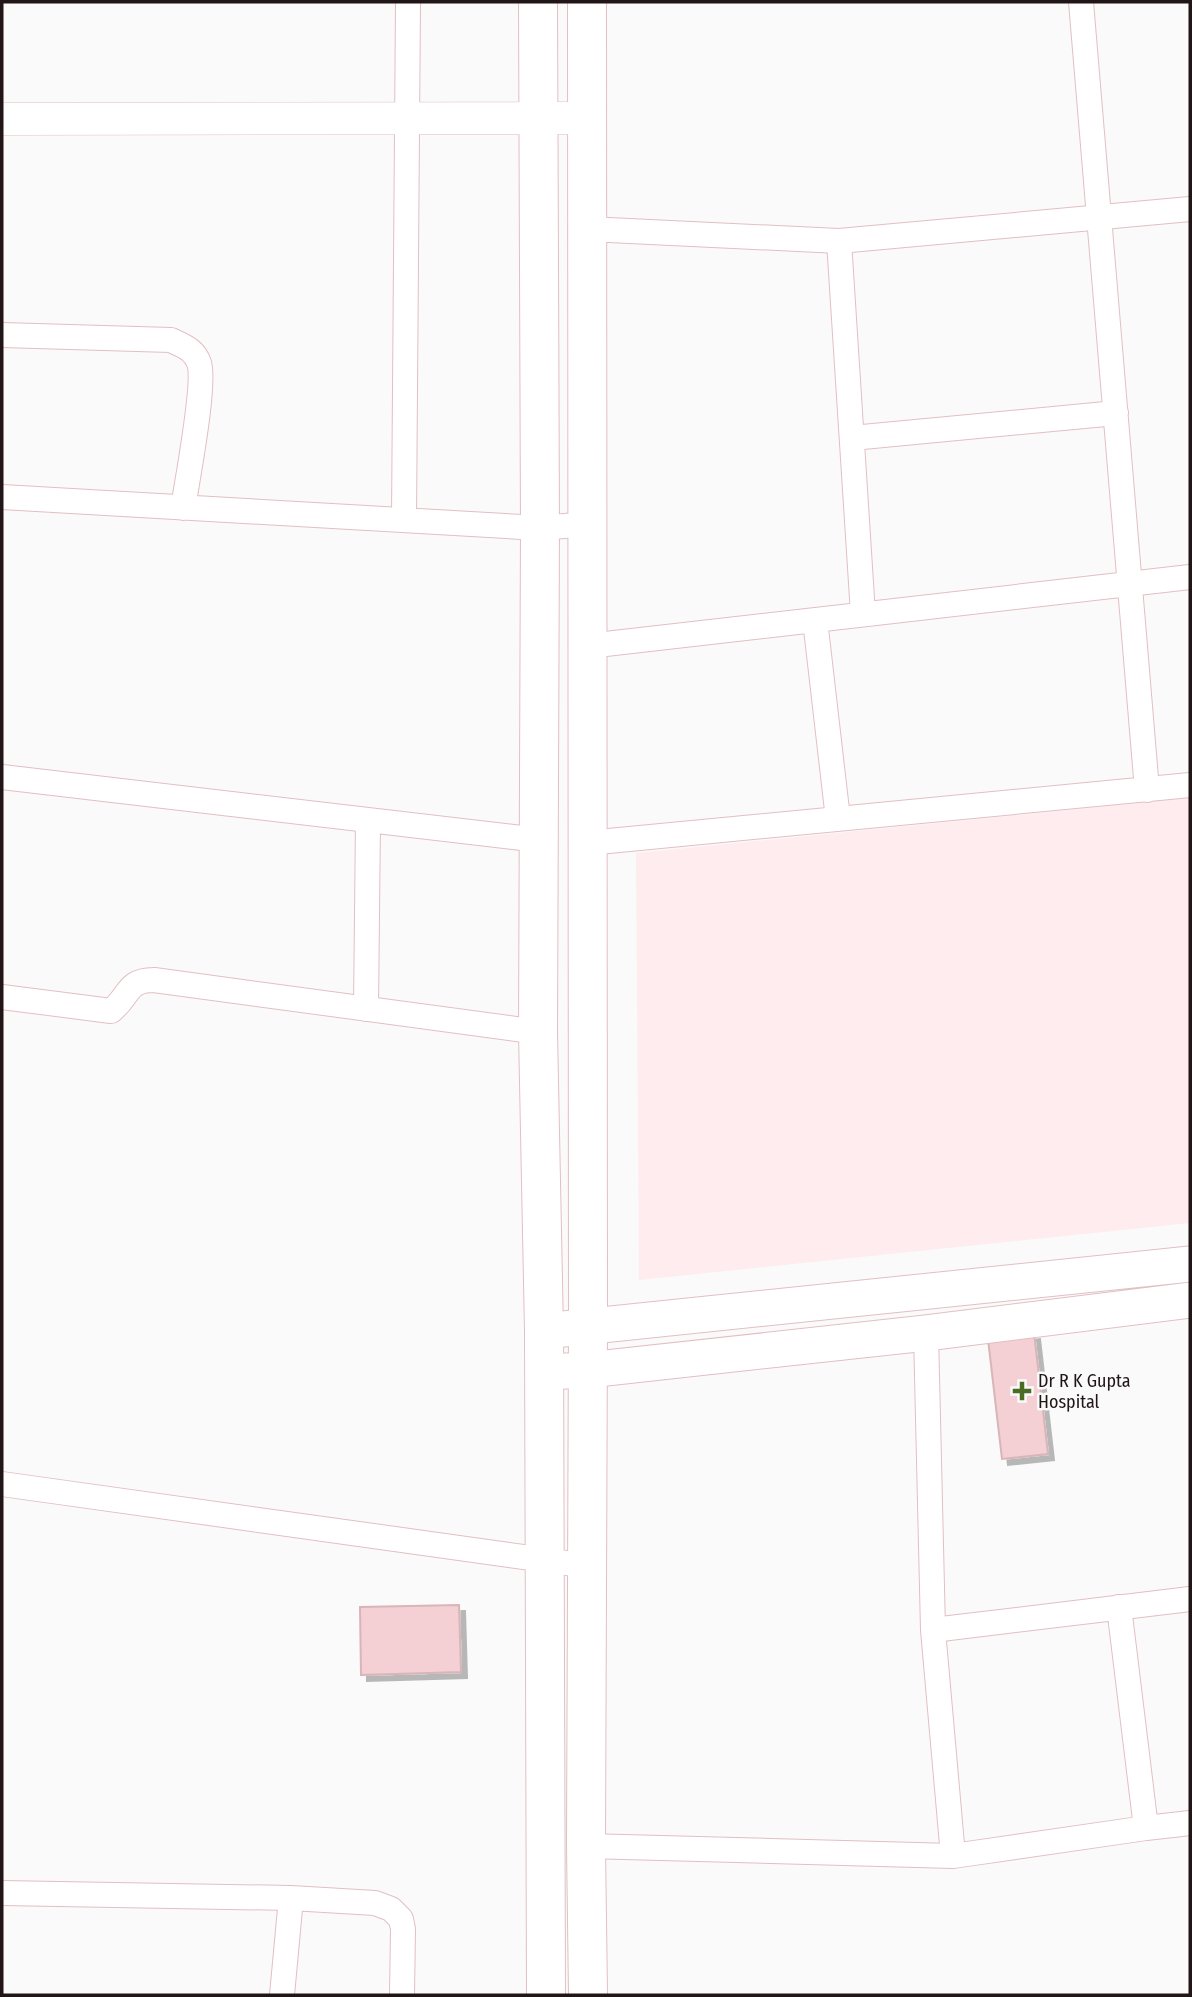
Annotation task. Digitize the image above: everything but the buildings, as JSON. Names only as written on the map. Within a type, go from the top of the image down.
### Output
[{"type":"main road","points":[[538,2],[538,1032],[544,1331],[546,1995]]},
{"type":"main road","points":[[587,2],[588,1995]]},
{"type":"main road","points":[[544,1331],[1190,1264]]},
{"type":"main road","points":[[544,1372],[588,1370],[926,1333],[1190,1300]]},
{"type":"street","points":[[404,520],[408,2]]},
{"type":"street","points":[[1081,2],[1147,790]]},
{"type":"street","points":[[2,119],[587,118]]},
{"type":"street","points":[[587,229],[839,241],[1190,209]]},
{"type":"street","points":[[839,241],[863,614]]},
{"type":"street","points":[[2,335],[171,340],[191,349],[200,364],[200,389],[183,508]]},
{"type":"street","points":[[852,438],[1116,414]]},
{"type":"street","points":[[2,497],[540,528],[588,524]]},
{"type":"street","points":[[588,646],[1190,577]]},
{"type":"street","points":[[815,620],[838,819]]},
{"type":"street","points":[[2,777],[539,840]]},
{"type":"street","points":[[588,843],[1190,785]]},
{"type":"street","points":[[366,1009],[368,820]]},
{"type":"street","points":[[2,998],[111,1011],[131,986],[140,980],[154,980],[538,1032]]},
{"type":"street","points":[[926,1333],[933,1630],[953,1856]]},
{"type":"street","points":[[2,1484],[588,1566]]},
{"type":"street","points":[[933,1630],[1190,1599]]},
{"type":"street","points":[[1118,1607],[1146,1828]]},
{"type":"street","points":[[586,1846],[953,1856],[1190,1823]]},
{"type":"street","points":[[2,1893],[291,1898],[376,1903],[391,1909],[401,1919],[402,1995]]},
{"type":"street","points":[[282,1995],[291,1898]]},
{"type":"shaded area","points":[[1190,798],[1190,1223],[639,1280],[636,853]]},
{"type":"place","name":"Dr R K Gupta Hospital","points":[[1022,1391]]}]
